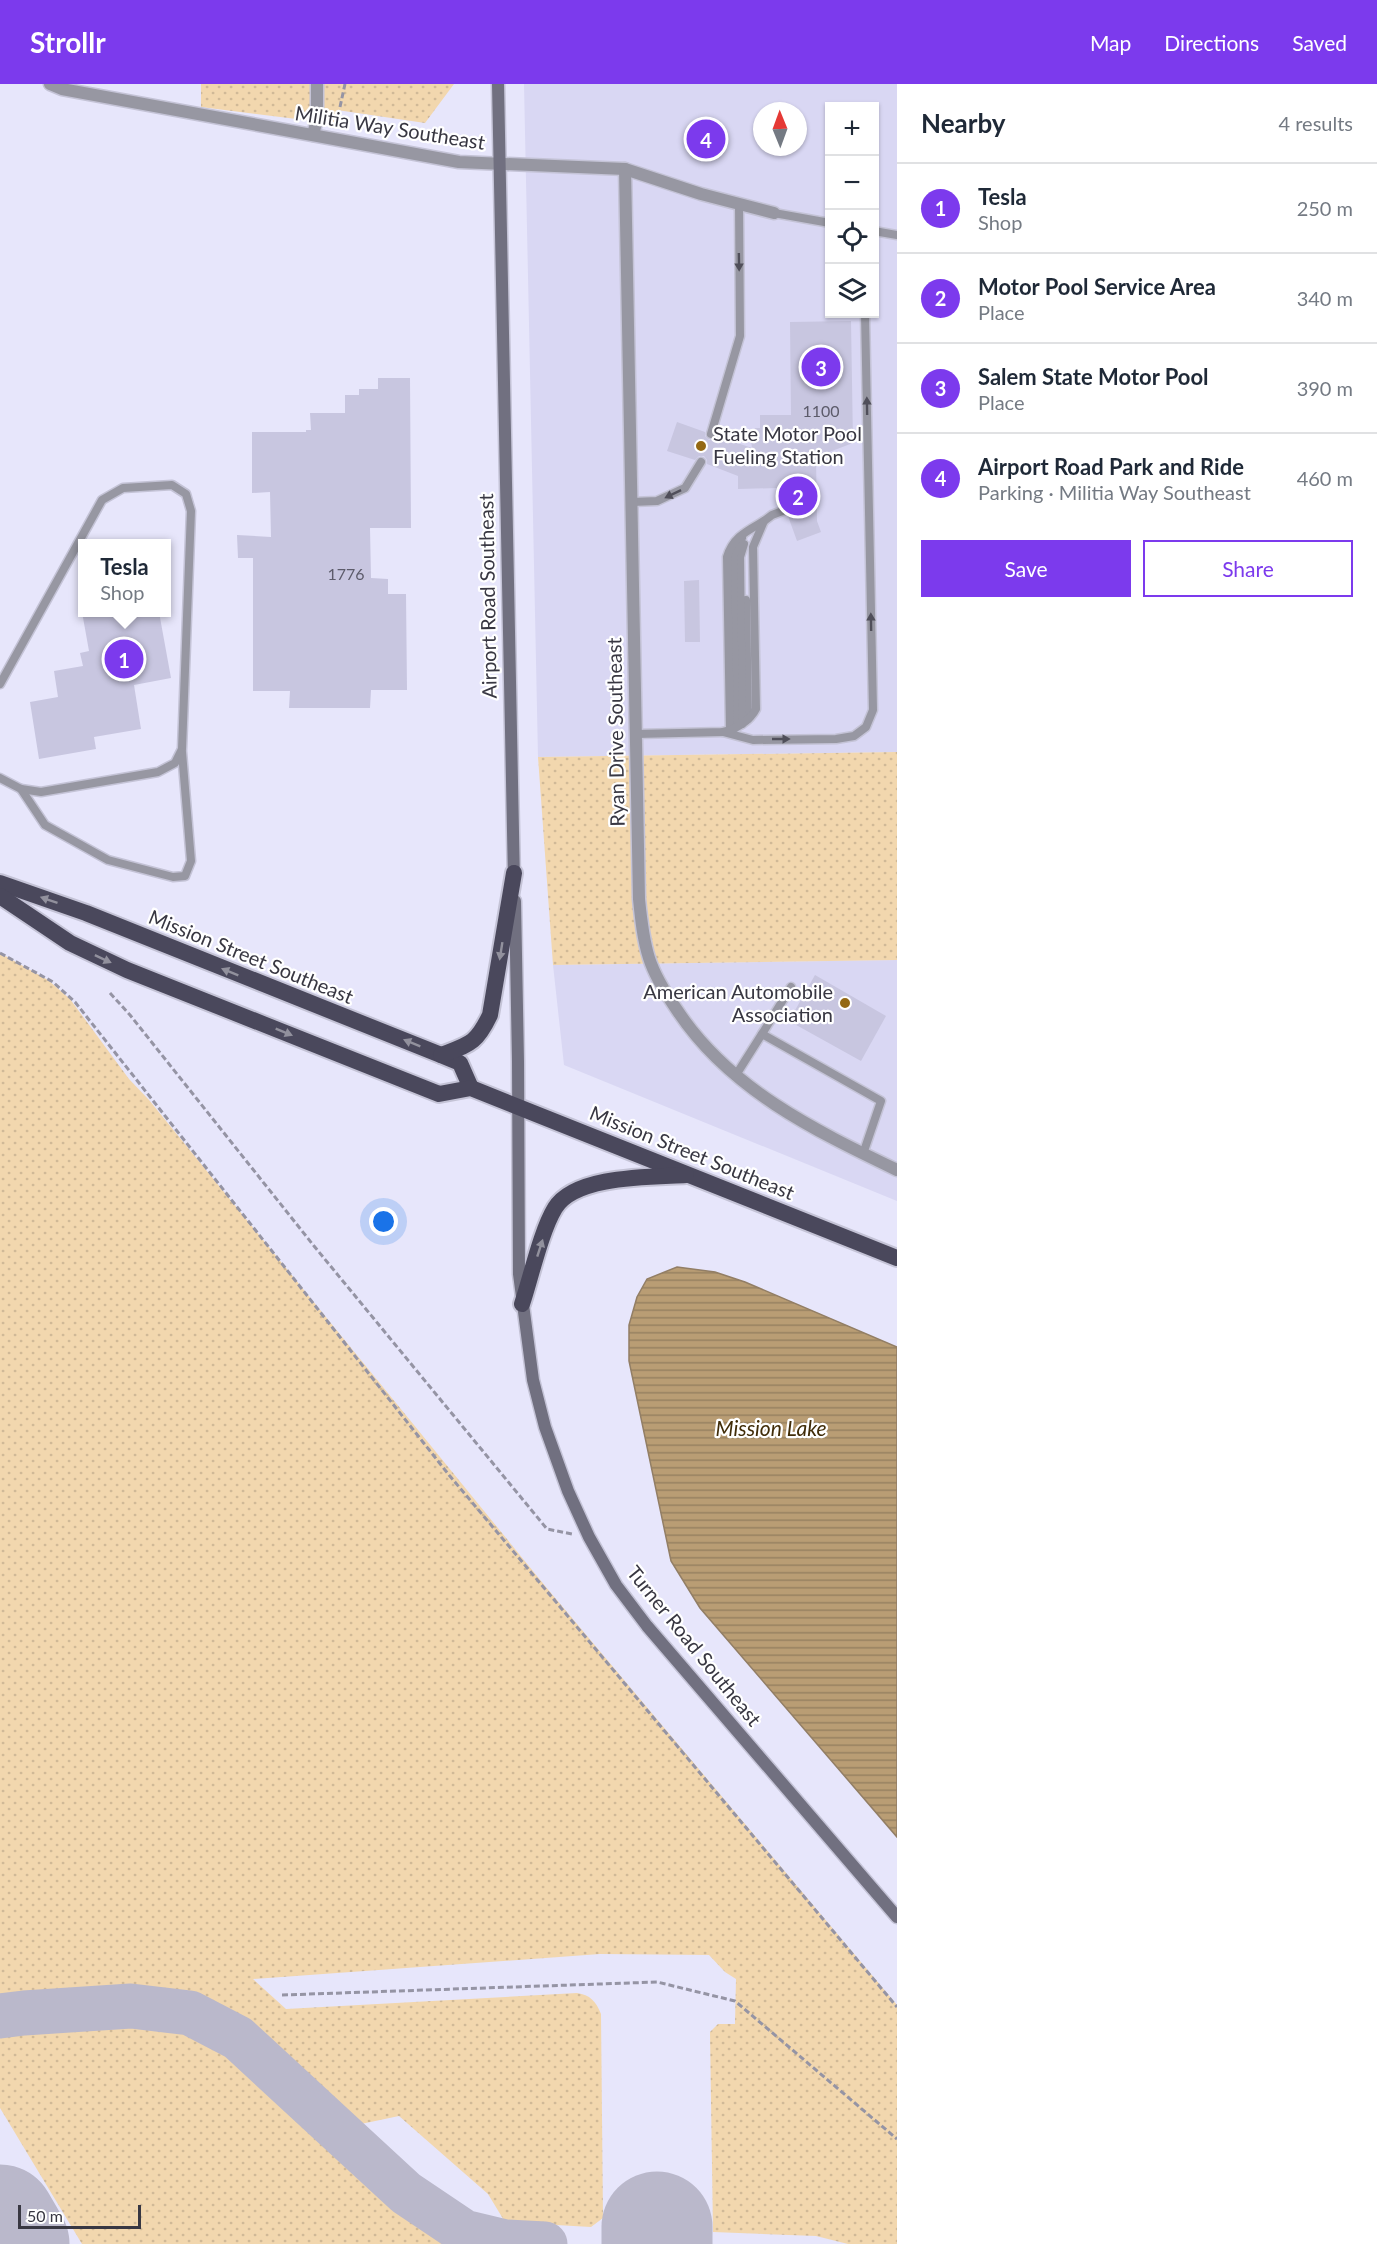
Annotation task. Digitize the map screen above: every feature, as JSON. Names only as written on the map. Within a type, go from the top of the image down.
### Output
[{"type":"highway","points":[[441,1055],[472,1043],[481,1033],[490,1015],[514,873]]},
{"type":"highway","name":"Mission Street Southeast","points":[[0,883],[86,913],[441,1055],[460,1063],[471,1088],[897,1258]]},
{"type":"highway","points":[[0,896],[70,943],[127,970],[439,1094],[471,1088]]},
{"type":"highway","points":[[522,1304],[556,1206],[572,1193],[605,1181],[690,1174]]},
{"type":"main road","name":"Airport Road Southeast","points":[[498,84],[518,1108]]},
{"type":"main road","name":"Turner Road Southeast","points":[[518,1108],[519,1263],[522,1304],[533,1380],[545,1426],[568,1491],[589,1537],[616,1585],[647,1626],[897,1917]]},
{"type":"street","name":"Militia Way Southeast","points":[[50,84],[62,89],[459,162],[625,169],[701,194],[774,213]]},
{"type":"street","points":[[313,135],[317,119],[316,84]]},
{"type":"street","name":"Ryan Drive Southeast","points":[[625,169],[639,899],[649,957],[668,997],[696,1038],[753,1090],[823,1135],[897,1170]]},
{"type":"lane","points":[[711,434],[740,336],[739,204]]},
{"type":"lane","name":"Militia Way Southeast","points":[[774,213],[825,222]]},
{"type":"lane","points":[[879,232],[897,235]]},
{"type":"lane","points":[[636,734],[736,727],[753,740],[836,739],[854,736],[866,728],[873,710],[865,318]]},
{"type":"lane","points":[[632,502],[657,501],[685,488],[701,462]]},
{"type":"lane","points":[[21,789],[45,825],[108,860],[173,877],[185,876],[191,861],[182,749],[191,511],[186,494],[172,485],[123,488],[102,500],[80,539]]},
{"type":"lane","points":[[736,727],[733,556],[744,536],[764,521],[785,510]]},
{"type":"lane","points":[[736,727],[746,557],[748,546],[764,521]]},
{"type":"lane","points":[[0,684],[78,543]]},
{"type":"lane","points":[[0,778],[21,789],[41,792],[158,772],[175,763],[182,749]]},
{"type":"lane","points":[[736,1075],[791,987]]},
{"type":"lane","points":[[762,1034],[881,1101],[863,1154]]},
{"type":"path","points":[[340,107],[345,84]]},
{"type":"path","points":[[0,952],[53,982],[75,1002],[449,1475],[897,2007]]},
{"type":"path","points":[[110,993],[547,1529],[589,1537]]},
{"type":"path","points":[[282,1995],[657,1982],[735,2001],[897,2139]]},
{"type":"shaded area","points":[[201,84],[454,84],[425,123],[337,110],[337,124],[201,107]]},
{"type":"shaded area","points":[[524,84],[897,84],[897,752],[538,757]]},
{"type":"shaded area","points":[[897,752],[897,960],[553,965],[538,757]]},
{"type":"shaded area","points":[[0,953],[48,980],[70,999],[129,1079],[149,1100],[546,1587],[897,2005],[897,2244],[848,2244],[816,2236],[713,2232],[710,2032],[718,2024],[735,2024],[736,1979],[725,1972],[709,1955],[600,1954],[253,1979],[286,2009],[577,1993],[589,1997],[595,2002],[601,2014],[603,2218],[591,2227],[505,2222],[488,2194],[399,2116],[361,2124],[262,2035],[236,2016],[208,2001],[177,1991],[142,1987],[0,1997]]},
{"type":"shaded area","points":[[897,960],[897,1201],[564,1065],[553,965]]},
{"type":"shaded area","points":[[130,2025],[176,2029],[218,2047],[415,2223],[446,2244],[82,2244],[0,2108],[0,2038],[10,2034],[42,2030]]},
{"type":"water","name":"Mission Lake","points":[[677,1267],[715,1272],[745,1282],[897,1347],[897,1837],[700,1608],[671,1561],[629,1361],[629,1325],[637,1297],[647,1279]]},
{"type":"building","points":[[851,321],[853,443],[816,457],[817,521],[821,532],[797,541],[788,516],[791,508],[783,504],[777,488],[738,489],[738,476],[707,464],[704,456],[699,456],[695,460],[667,451],[677,422],[705,432],[709,440],[717,436],[752,448],[751,440],[756,439],[755,428],[760,428],[760,415],[791,415],[790,322]]},
{"type":"building","points":[[378,378],[410,378],[411,528],[370,528],[371,578],[388,579],[388,594],[406,594],[407,690],[371,690],[370,708],[289,708],[290,691],[253,691],[253,558],[238,558],[237,535],[271,537],[270,492],[252,493],[252,432],[306,432],[306,430],[311,430],[310,413],[345,413],[345,395],[359,395],[359,389],[378,389]]},
{"type":"building","points":[[699,580],[700,642],[685,642],[684,581]]},
{"type":"building","points":[[83,617],[160,617],[171,678],[134,685],[141,729],[94,737],[96,749],[39,759],[30,702],[58,697],[54,671],[83,666],[80,653],[89,651]]},
{"type":"building","points":[[815,975],[886,1016],[861,1061],[789,1021]]},
{"type":"taxiway","points":[[0,2016],[131,2006],[190,2013],[238,2038],[406,2193],[464,2232],[505,2242],[545,2244]]},
{"type":"runway","points":[[0,2220],[14,2244]]},
{"type":"runway","points":[[657,2227],[657,2244]]},
{"type":"place","name":"Airport Road Park and Ride","points":[[706,139]]},
{"type":"place","name":"Salem State Motor Pool","points":[[821,367]]},
{"type":"place","name":"State Motor Pool Fueling Station","points":[[701,446]]},
{"type":"place","name":"Motor Pool Service Area","points":[[798,496]]},
{"type":"place","name":"Tesla","points":[[124,659]]},
{"type":"place","name":"American Automobile Association","points":[[845,1003]]}]
